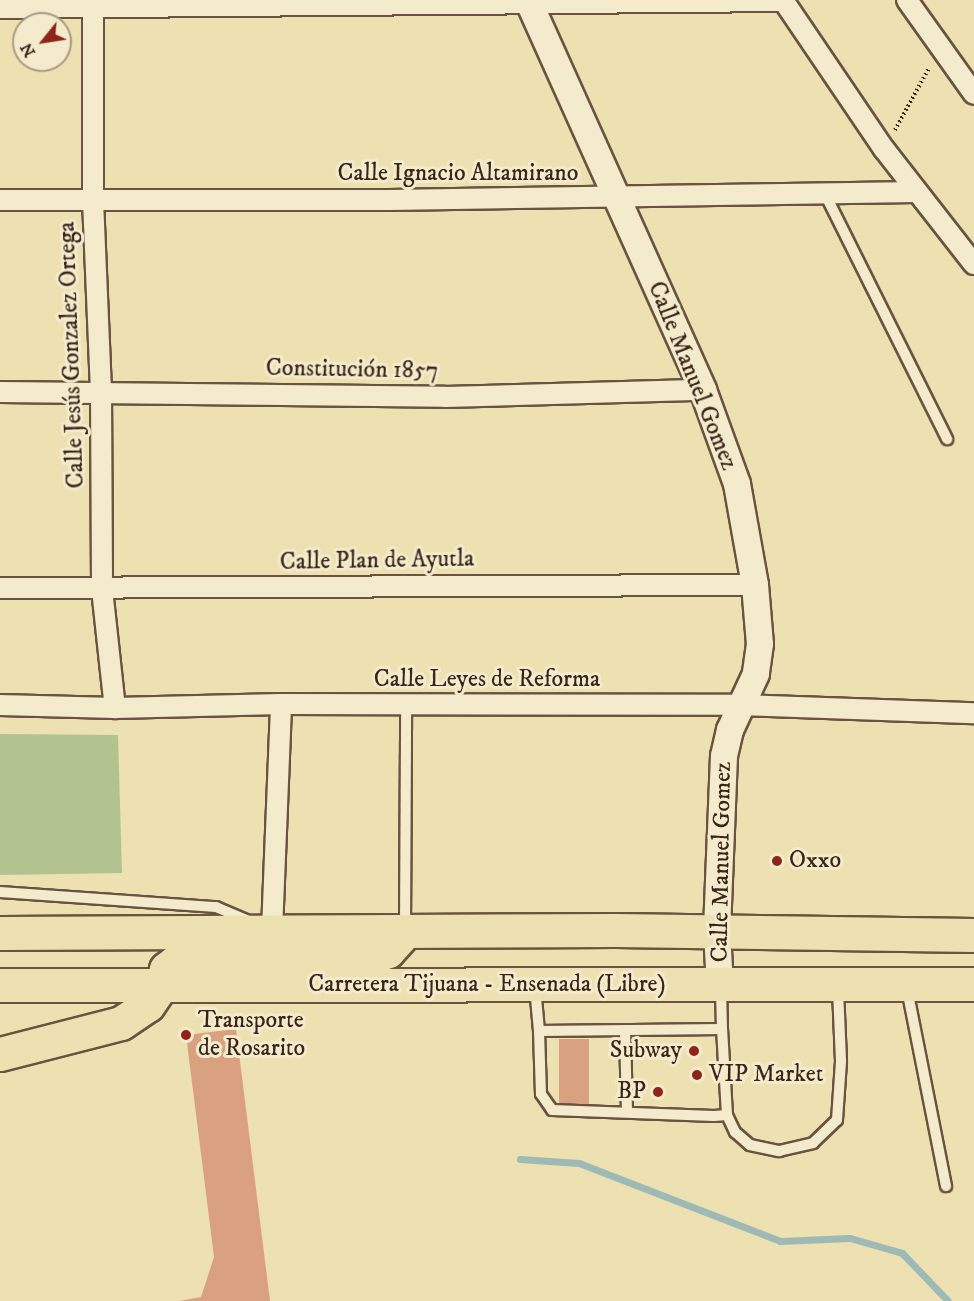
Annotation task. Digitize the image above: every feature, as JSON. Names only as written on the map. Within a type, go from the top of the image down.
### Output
[{"type":"highway","points":[[0,933],[272,931],[974,935]]},
{"type":"highway","points":[[0,1054],[121,1023],[148,1005],[163,983],[166,969],[188,959],[371,957],[388,951],[405,932]]},
{"type":"highway","name":"Carretera Tijuana - Ensenada (Libre)","points":[[0,985],[163,983],[535,986],[974,984]]},
{"type":"street","points":[[0,8],[93,4],[783,0],[884,149],[974,264]]},
{"type":"street","points":[[907,0],[974,94]]},
{"type":"street","name":"Calle Manuel Gomez","points":[[529,2],[703,390],[737,484],[755,585],[760,644],[756,674],[740,705],[724,756],[717,932],[720,985]]},
{"type":"street","name":"Calle Jesús Gonzalez Ortega","points":[[93,4],[93,200],[101,391],[102,589],[115,708]]},
{"type":"street","name":"Calle Ignacio Altamirano","points":[[0,200],[616,198],[917,192]]},
{"type":"street","name":"Constitución 1857","points":[[0,392],[101,391],[445,397],[703,390]]},
{"type":"street","name":"Calle Plan de Ayutla","points":[[0,588],[755,585]]},
{"type":"street","points":[[272,931],[281,704]]},
{"type":"street","name":"Calle Leyes de Reforma","points":[[0,705],[115,708],[281,704],[740,705],[974,713]]},
{"type":"lane","points":[[825,194],[947,440]]},
{"type":"lane","points":[[405,932],[406,705]]},
{"type":"lane","points":[[0,892],[216,907],[272,931]]},
{"type":"lane","points":[[720,985],[727,1115],[735,1132],[750,1145],[779,1151],[813,1143],[837,1120],[841,1061],[838,984]]},
{"type":"lane","points":[[906,984],[946,1186]]},
{"type":"lane","points":[[535,986],[541,1094],[546,1106],[558,1111],[727,1115]]},
{"type":"lane","points":[[538,1031],[722,1029]]},
{"type":"lane","points":[[625,1030],[627,1111]]},
{"type":"path","points":[[884,149],[940,49]]},
{"type":"green space","points":[[0,734],[118,735],[122,873],[0,875]]},
{"type":"building","points":[[236,1029],[270,1301],[179,1301],[201,1297],[214,1257],[186,1035]]},
{"type":"building","points":[[559,1039],[589,1039],[589,1104],[559,1104]]},
{"type":"waterway","points":[[520,1159],[579,1163],[780,1241],[850,1238],[902,1253],[948,1301]]},
{"type":"place","name":"Oxxo","points":[[777,861]]},
{"type":"place","name":"Transporte de Rosarito","points":[[186,1035]]},
{"type":"place","name":"Subway","points":[[694,1051]]},
{"type":"place","name":"VIP Market","points":[[697,1075]]},
{"type":"place","name":"BP","points":[[658,1092]]}]
